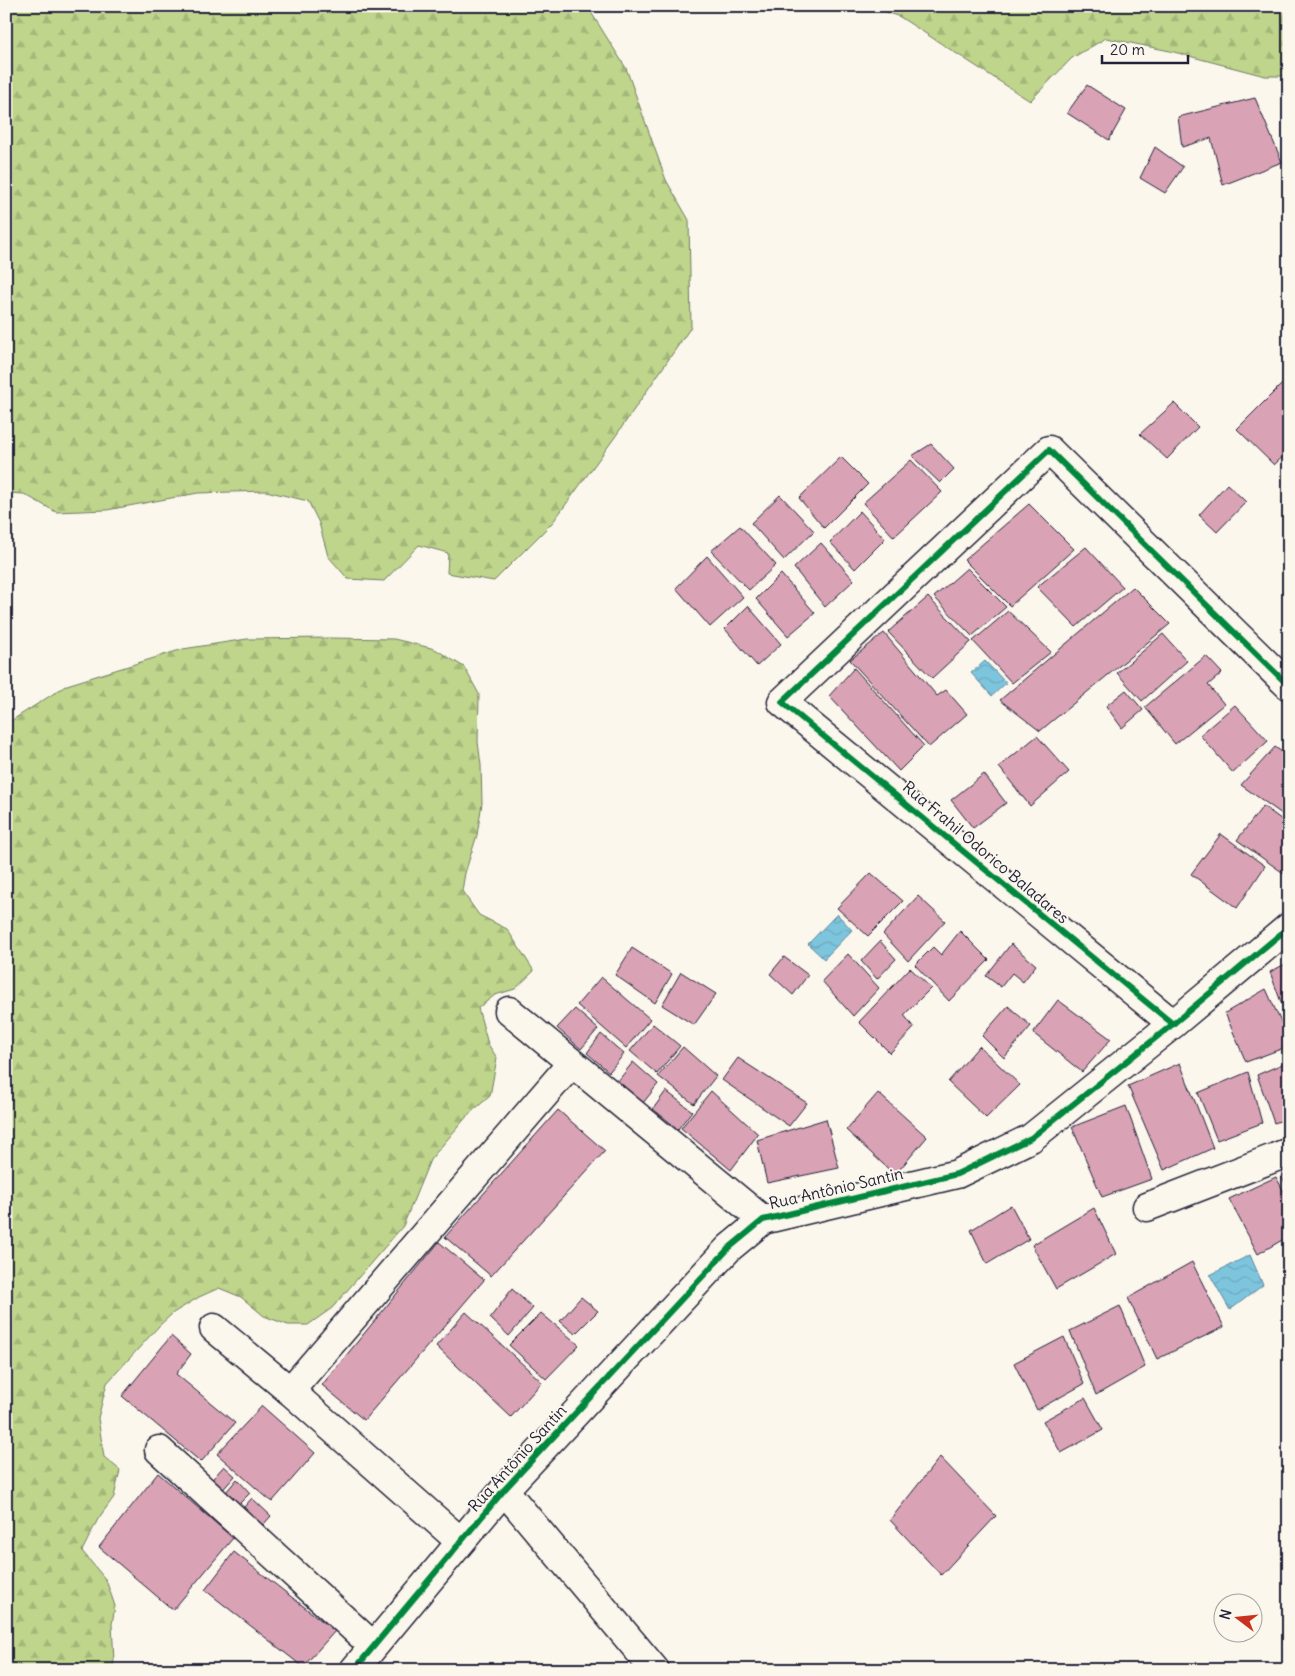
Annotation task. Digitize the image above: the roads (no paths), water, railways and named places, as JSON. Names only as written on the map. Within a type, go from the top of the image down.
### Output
[{"type":"street","name":"Rua Frahil Odorico Baladares","points":[[1173,1024],[782,702],[1049,450],[1289,686]]},
{"type":"street","name":"Rua Antônio Santin","points":[[354,1670],[504,1490],[729,1248],[763,1220],[957,1174],[1031,1138],[1173,1024],[1289,927]]},
{"type":"street","points":[[508,1011],[763,1220]]},
{"type":"street","points":[[290,1391],[571,1064]]},
{"type":"street","points":[[1147,1208],[1289,1152]]},
{"type":"street","points":[[214,1328],[290,1391],[460,1541]]},
{"type":"street","points":[[159,1450],[373,1646]]},
{"type":"street","points":[[504,1490],[655,1670]]},
{"type":"water","points":[[985,661],[1006,683],[992,696],[971,673]]},
{"type":"water","points":[[837,914],[852,930],[824,959],[808,944]]},
{"type":"water","points":[[1250,1255],[1263,1285],[1230,1310],[1210,1275]]}]
